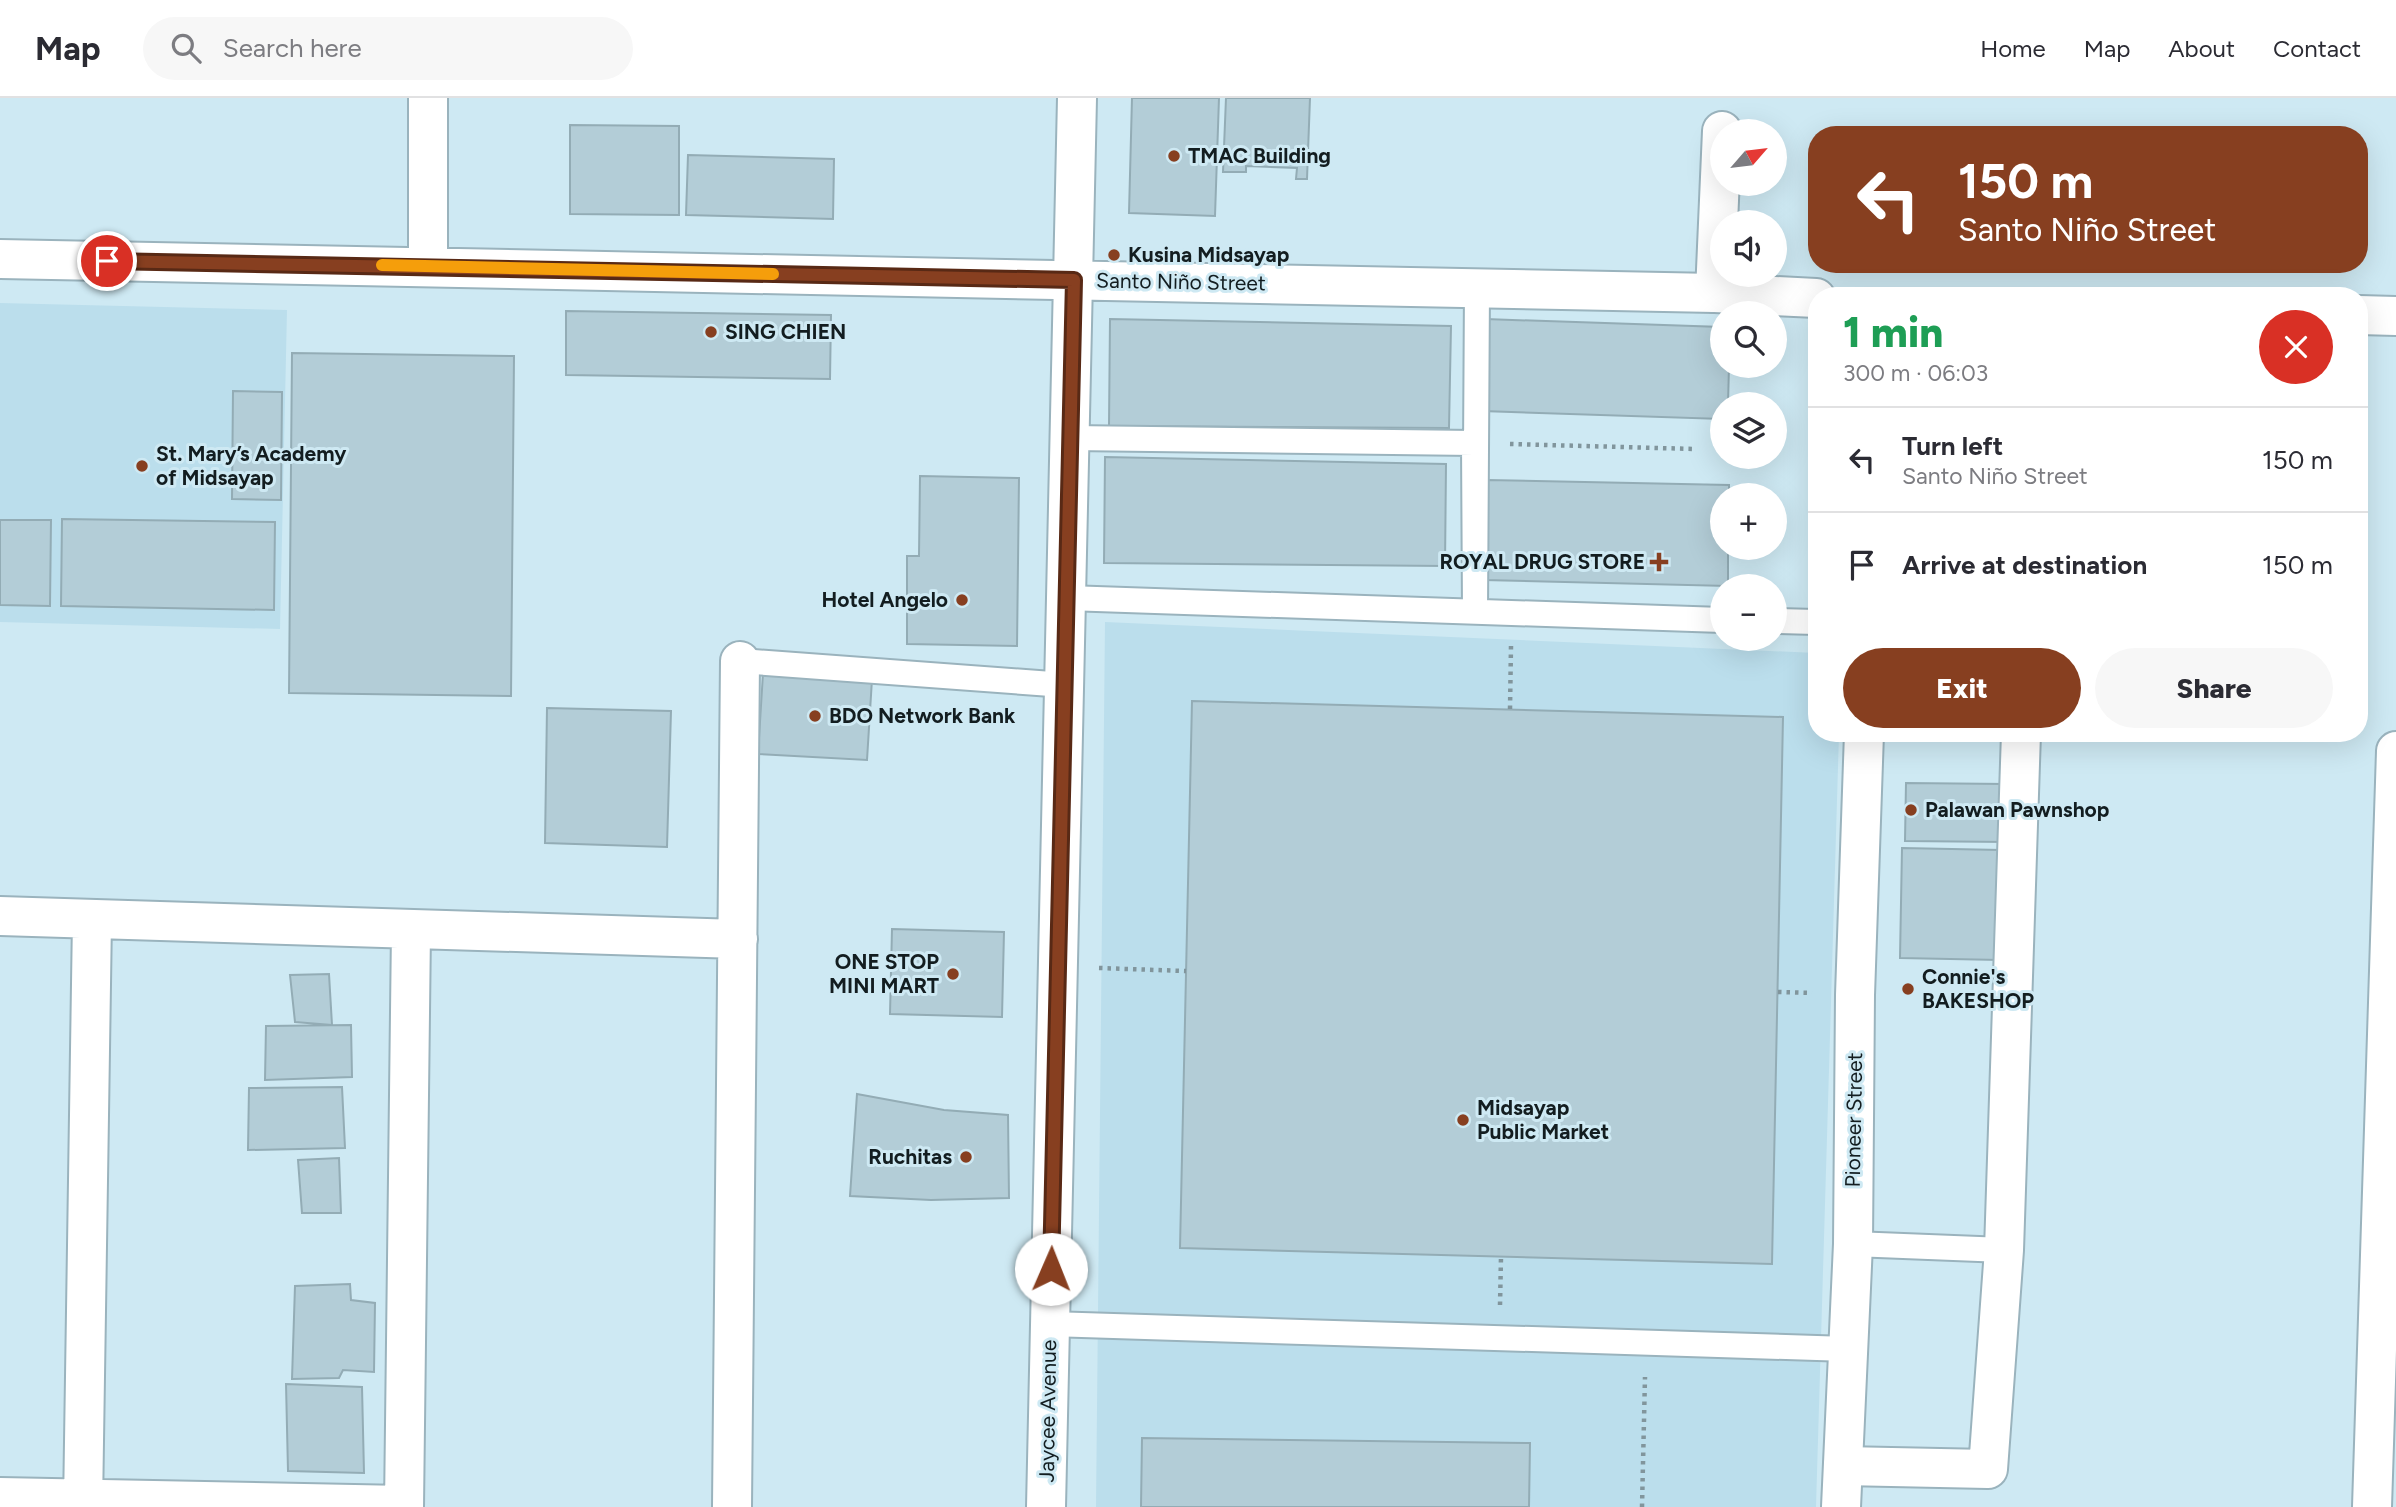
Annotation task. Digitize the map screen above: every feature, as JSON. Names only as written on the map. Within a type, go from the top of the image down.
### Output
[{"type":"street","points":[[428,98],[428,266]]},
{"type":"street","name":"Jaycee Avenue","points":[[1046,1507],[1077,98]]},
{"type":"street","points":[[1722,119],[1723,98]]},
{"type":"street","points":[[1716,293],[1720,196]]},
{"type":"street","name":"Santo Niño Street","points":[[0,259],[1716,293],[1808,298]]},
{"type":"street","points":[[2368,315],[2396,316]]},
{"type":"street","points":[[732,1507],[740,661]]},
{"type":"street","name":"Pioneer Street","points":[[1841,1507],[1853,1244],[1855,995],[1864,742]]},
{"type":"street","points":[[1843,1466],[1987,1469],[2004,1250],[2021,742]]},
{"type":"street","points":[[2372,1507],[2388,1276],[2396,751]]},
{"type":"street","points":[[0,916],[738,939]]},
{"type":"street","points":[[83,1503],[92,919]]},
{"type":"street","points":[[0,1497],[83,1503],[404,1506],[411,930]]},
{"type":"lane","points":[[1475,611],[1477,288]]},
{"type":"lane","points":[[1071,438],[1474,443],[1475,611]]},
{"type":"lane","points":[[1067,597],[1710,620]]},
{"type":"lane","points":[[1787,621],[1808,622]]},
{"type":"lane","points":[[740,661],[1065,685]]},
{"type":"lane","points":[[1853,1244],[2004,1250]]},
{"type":"lane","points":[[1050,1324],[1848,1349]]},
{"type":"path","points":[[1474,443],[1695,449]]},
{"type":"path","points":[[1510,709],[1512,613]]},
{"type":"path","points":[[1058,967],[1186,971]]},
{"type":"path","points":[[1499,1338],[1501,1257]]},
{"type":"path","points":[[1642,1507],[1646,1341]]},
{"type":"shaded area","name":"St. Mary’s Academy of Midsayap","points":[[0,303],[287,310],[280,629],[0,622]]},
{"type":"shaded area","name":"Midsayap Public Market","points":[[1105,622],[1710,648],[1710,651],[1808,653],[1808,742],[1839,742],[1816,1507],[1096,1507]]},
{"type":"building","name":"TMAC Building","points":[[1132,98],[1219,98],[1215,216],[1129,213]]},
{"type":"building","points":[[1226,98],[1310,98],[1307,179],[1296,179],[1297,168],[1246,166],[1246,172],[1223,172]]},
{"type":"building","points":[[570,125],[679,126],[679,215],[570,214]]},
{"type":"building","points":[[688,155],[834,159],[833,219],[686,215]]},
{"type":"building","points":[[566,311],[831,315],[830,379],[566,375]]},
{"type":"building","points":[[1110,319],[1451,326],[1449,428],[1109,426]]},
{"type":"building","points":[[1485,319],[1710,327],[1710,378],[1729,378],[1728,392],[1710,392],[1710,419],[1482,411]]},
{"type":"building","points":[[292,353],[514,356],[511,696],[289,693]]},
{"type":"building","points":[[233,391],[282,392],[281,500],[232,499]]},
{"type":"building","points":[[1105,457],[1446,464],[1445,566],[1104,563]]},
{"type":"building","name":"Hotel Angelo","points":[[920,476],[1019,478],[1017,646],[907,644],[907,556],[919,556]]},
{"type":"building","points":[[1487,480],[1710,485],[1710,560],[1728,560],[1728,574],[1710,574],[1710,586],[1484,580]]},
{"type":"building","points":[[62,519],[275,522],[274,610],[61,606]]},
{"type":"building","points":[[0,520],[51,520],[50,606],[0,605]]},
{"type":"building","name":"BDO Network Bank","points":[[763,673],[872,679],[867,760],[758,754]]},
{"type":"building","points":[[1192,701],[1783,717],[1772,1264],[1180,1248]]},
{"type":"building","points":[[547,708],[671,711],[667,847],[545,843]]},
{"type":"building","points":[[1906,783],[2006,784],[2006,842],[1905,841]]},
{"type":"building","points":[[1902,848],[2001,850],[2000,960],[1900,958]]},
{"type":"building","points":[[892,929],[1004,932],[1002,1017],[890,1014]]},
{"type":"building","points":[[329,974],[332,1025],[295,1022],[290,975]]},
{"type":"building","points":[[351,1025],[352,1077],[265,1080],[266,1026]]},
{"type":"building","points":[[342,1087],[345,1148],[248,1150],[249,1088]]},
{"type":"building","points":[[857,1094],[944,1110],[1008,1115],[1009,1198],[931,1200],[850,1196]]},
{"type":"building","points":[[339,1158],[341,1213],[302,1213],[298,1160]]},
{"type":"building","points":[[350,1284],[351,1300],[375,1303],[374,1372],[343,1370],[339,1378],[292,1379],[295,1286]]},
{"type":"building","points":[[286,1384],[362,1387],[364,1473],[288,1471]]},
{"type":"building","points":[[1142,1438],[1530,1443],[1529,1507],[1141,1507]]},
{"type":"slow traffic","points":[[382,265],[773,274]]},
{"type":"place","name":"TMAC Building","points":[[1174,156]]},
{"type":"place","name":"Kusina Midsayap","points":[[1114,255]]},
{"type":"place","name":"SING CHIEN","points":[[711,332]]},
{"type":"place","name":"St. Mary’s Academy of Midsayap","points":[[142,466]]},
{"type":"place","name":"ROYAL DRUG STORE","points":[[1659,562]]},
{"type":"place","name":"Hotel Angelo","points":[[962,600]]},
{"type":"place","name":"BDO Network Bank","points":[[815,716]]},
{"type":"place","name":"Palawan Pawnshop","points":[[1911,810]]},
{"type":"place","name":"ONE STOP MINI MART","points":[[953,974]]},
{"type":"place","name":"Connie's BAKESHOP","points":[[1908,989]]},
{"type":"place","name":"Midsayap Public Market","points":[[1463,1120]]},
{"type":"place","name":"Ruchitas","points":[[966,1157]]},
{"type":"route","points":[[107,261],[1074,280],[1051,1269]]}]
